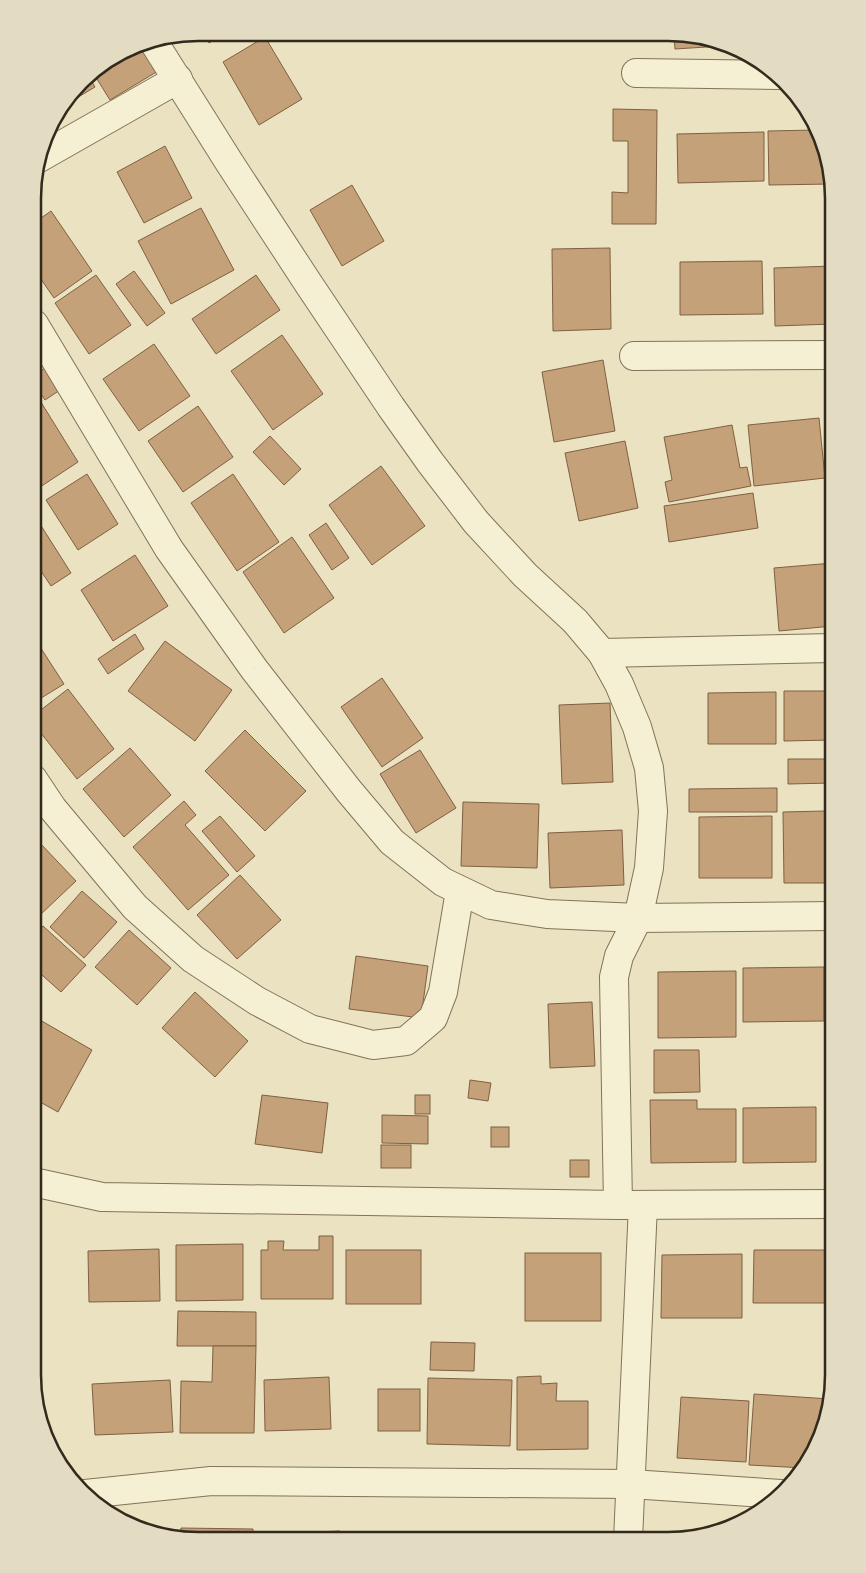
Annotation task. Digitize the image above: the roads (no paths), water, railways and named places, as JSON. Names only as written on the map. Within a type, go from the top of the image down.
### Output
[{"type":"street","points":[[157,47],[229,162],[391,407],[476,522],[525,575],[574,621],[602,653],[619,684],[638,727],[649,768],[653,811],[649,868],[638,918],[619,956],[614,977],[630,1205],[631,1484],[628,1532]]},
{"type":"street","points":[[636,73],[764,75]]},
{"type":"street","points":[[48,153],[178,79]]},
{"type":"street","points":[[41,336],[169,549],[254,669],[348,791],[392,842],[443,882],[491,905],[547,914],[638,918],[824,916]]},
{"type":"street","points":[[634,356],[825,355]]},
{"type":"street","points":[[602,653],[825,648]]},
{"type":"street","points":[[41,791],[53,809],[135,907],[193,958],[257,1001],[310,1029],[373,1045],[406,1041],[433,1018],[443,992],[460,891]]},
{"type":"street","points":[[41,1184],[102,1197],[630,1205],[824,1204]]},
{"type":"street","points":[[95,1493],[211,1481],[631,1484],[770,1493]]}]
